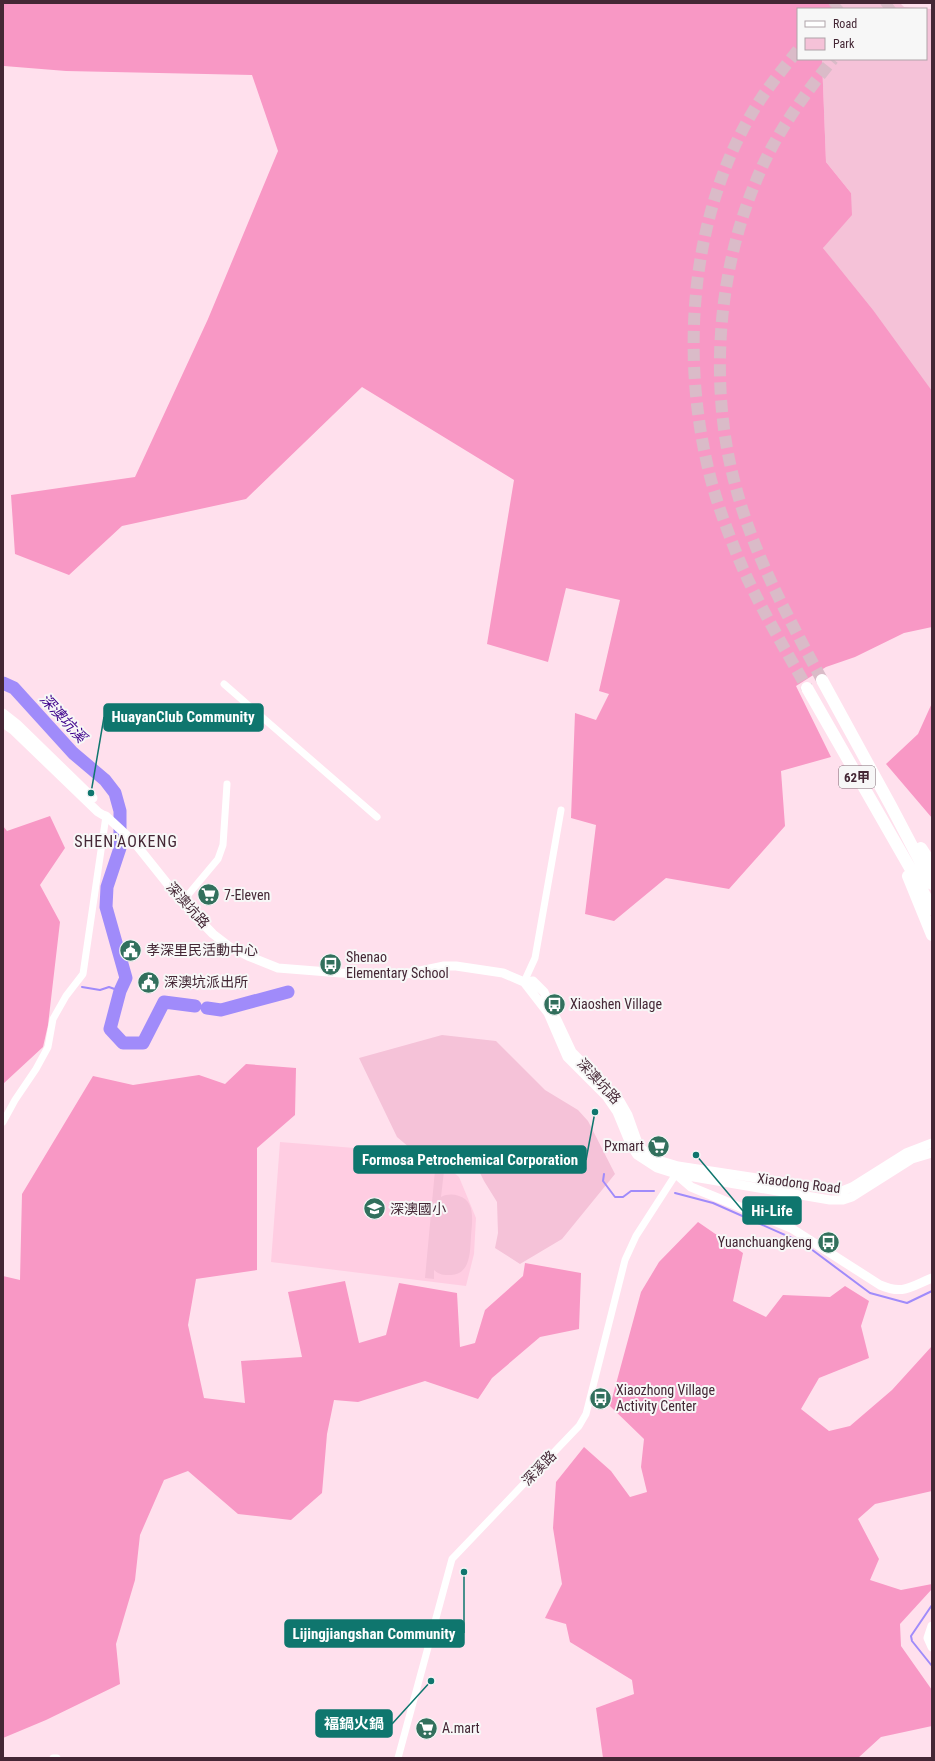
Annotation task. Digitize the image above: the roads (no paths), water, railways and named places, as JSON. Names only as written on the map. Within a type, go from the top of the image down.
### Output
[{"type":"highway","name":"62甲","points":[[822,680],[892,806],[932,884]]},
{"type":"highway","name":"62甲","points":[[807,688],[932,909]]},
{"type":"highway","points":[[892,806],[932,865]]},
{"type":"highway","points":[[898,847],[932,935]]},
{"type":"main road","name":"深澳坑路","points":[[3,713],[17,724],[107,812],[109,818]]},
{"type":"main road","name":"深澳坑路","points":[[3,723],[13,730],[98,812],[109,818],[134,842],[182,902],[213,934],[230,947],[278,968],[341,973],[401,975],[444,966],[456,966],[503,973],[524,982],[548,1013],[567,1057],[606,1096],[617,1112],[631,1146],[637,1155],[657,1168],[677,1170],[692,1187],[791,1228],[890,1290],[902,1290],[932,1278]]},
{"type":"main road","name":"Xiaodong Road","points":[[677,1170],[842,1191],[906,1153],[932,1143]]},
{"type":"main road","name":"Xiaodong Road","points":[[677,1170],[830,1200],[843,1200],[860,1193],[912,1159],[932,1153]]},
{"type":"main road","points":[[932,1626],[928,1638],[932,1647]]},
{"type":"street","points":[[224,684],[377,817]]},
{"type":"street","points":[[182,902],[218,859],[223,845],[227,784]]},
{"type":"street","points":[[524,982],[535,958],[561,810]]},
{"type":"street","points":[[3,1122],[48,1047],[53,1019],[66,996],[83,974],[109,818]]},
{"type":"street","name":"深溪路","points":[[398,1758],[452,1559],[569,1437],[579,1426],[586,1414],[625,1260],[636,1236],[677,1170]]},
{"type":"waterway","name":"深澳坑溪","points":[[3,683],[14,688],[73,753],[105,780],[115,793],[120,811],[120,848],[107,887],[106,907],[126,978],[120,991],[110,1029],[123,1043],[143,1043],[164,1002],[195,1006]]},
{"type":"waterway","points":[[82,987],[100,990],[109,987],[120,991]]},
{"type":"waterway","name":"深澳坑溪","points":[[207,1008],[221,1010],[288,992]]},
{"type":"waterway","points":[[604,1174],[603,1181],[615,1197],[623,1197],[631,1191],[654,1191]]},
{"type":"waterway","points":[[675,1193],[713,1203],[803,1243],[870,1293],[907,1303],[932,1291]]},
{"type":"waterway","points":[[932,1605],[911,1636],[912,1641],[932,1666]]},
{"type":"tunnel","points":[[834,8],[839,3]]},
{"type":"tunnel","points":[[885,8],[892,3]]},
{"type":"tunnel","points":[[797,51],[762,97],[738,139],[720,184],[706,231],[698,279],[694,328],[695,377],[700,425],[715,494],[738,557],[753,591],[807,688]]},
{"type":"tunnel","points":[[822,680],[772,585],[751,535],[735,484],[727,447],[722,409],[720,370],[721,331],[725,292],[743,216],[763,164],[780,132],[800,102],[832,60]]},
{"type":"place","name":"HuayanClub Community","points":[[91,793]]},
{"type":"place","name":"7-Eleven","points":[[208,895]]},
{"type":"place","name":"孝深里民活動中心","points":[[130,950]]},
{"type":"place","name":"Shenao Elementary School","points":[[331,965]]},
{"type":"place","name":"深澳坑派出所","points":[[149,982]]},
{"type":"place","name":"Xiaoshen Village","points":[[554,1004]]},
{"type":"place","name":"Formosa Petrochemical Corporation","points":[[595,1112]]},
{"type":"place","name":"Pxmart","points":[[659,1146]]},
{"type":"place","name":"Hi-Life","points":[[696,1155]]},
{"type":"place","name":"深澳國小","points":[[374,1209]]},
{"type":"place","name":"Yuanchuangkeng","points":[[828,1242]]},
{"type":"place","name":"Xiaozhong Village Activity Center","points":[[600,1398]]},
{"type":"place","name":"Lijingjiangshan Community","points":[[464,1572]]},
{"type":"place","name":"褔鍋火鍋","points":[[431,1681]]},
{"type":"place","name":"A.mart","points":[[427,1728]]},
{"type":"district","name":"SHEN'AOKENG","points":[[126,841]]}]
